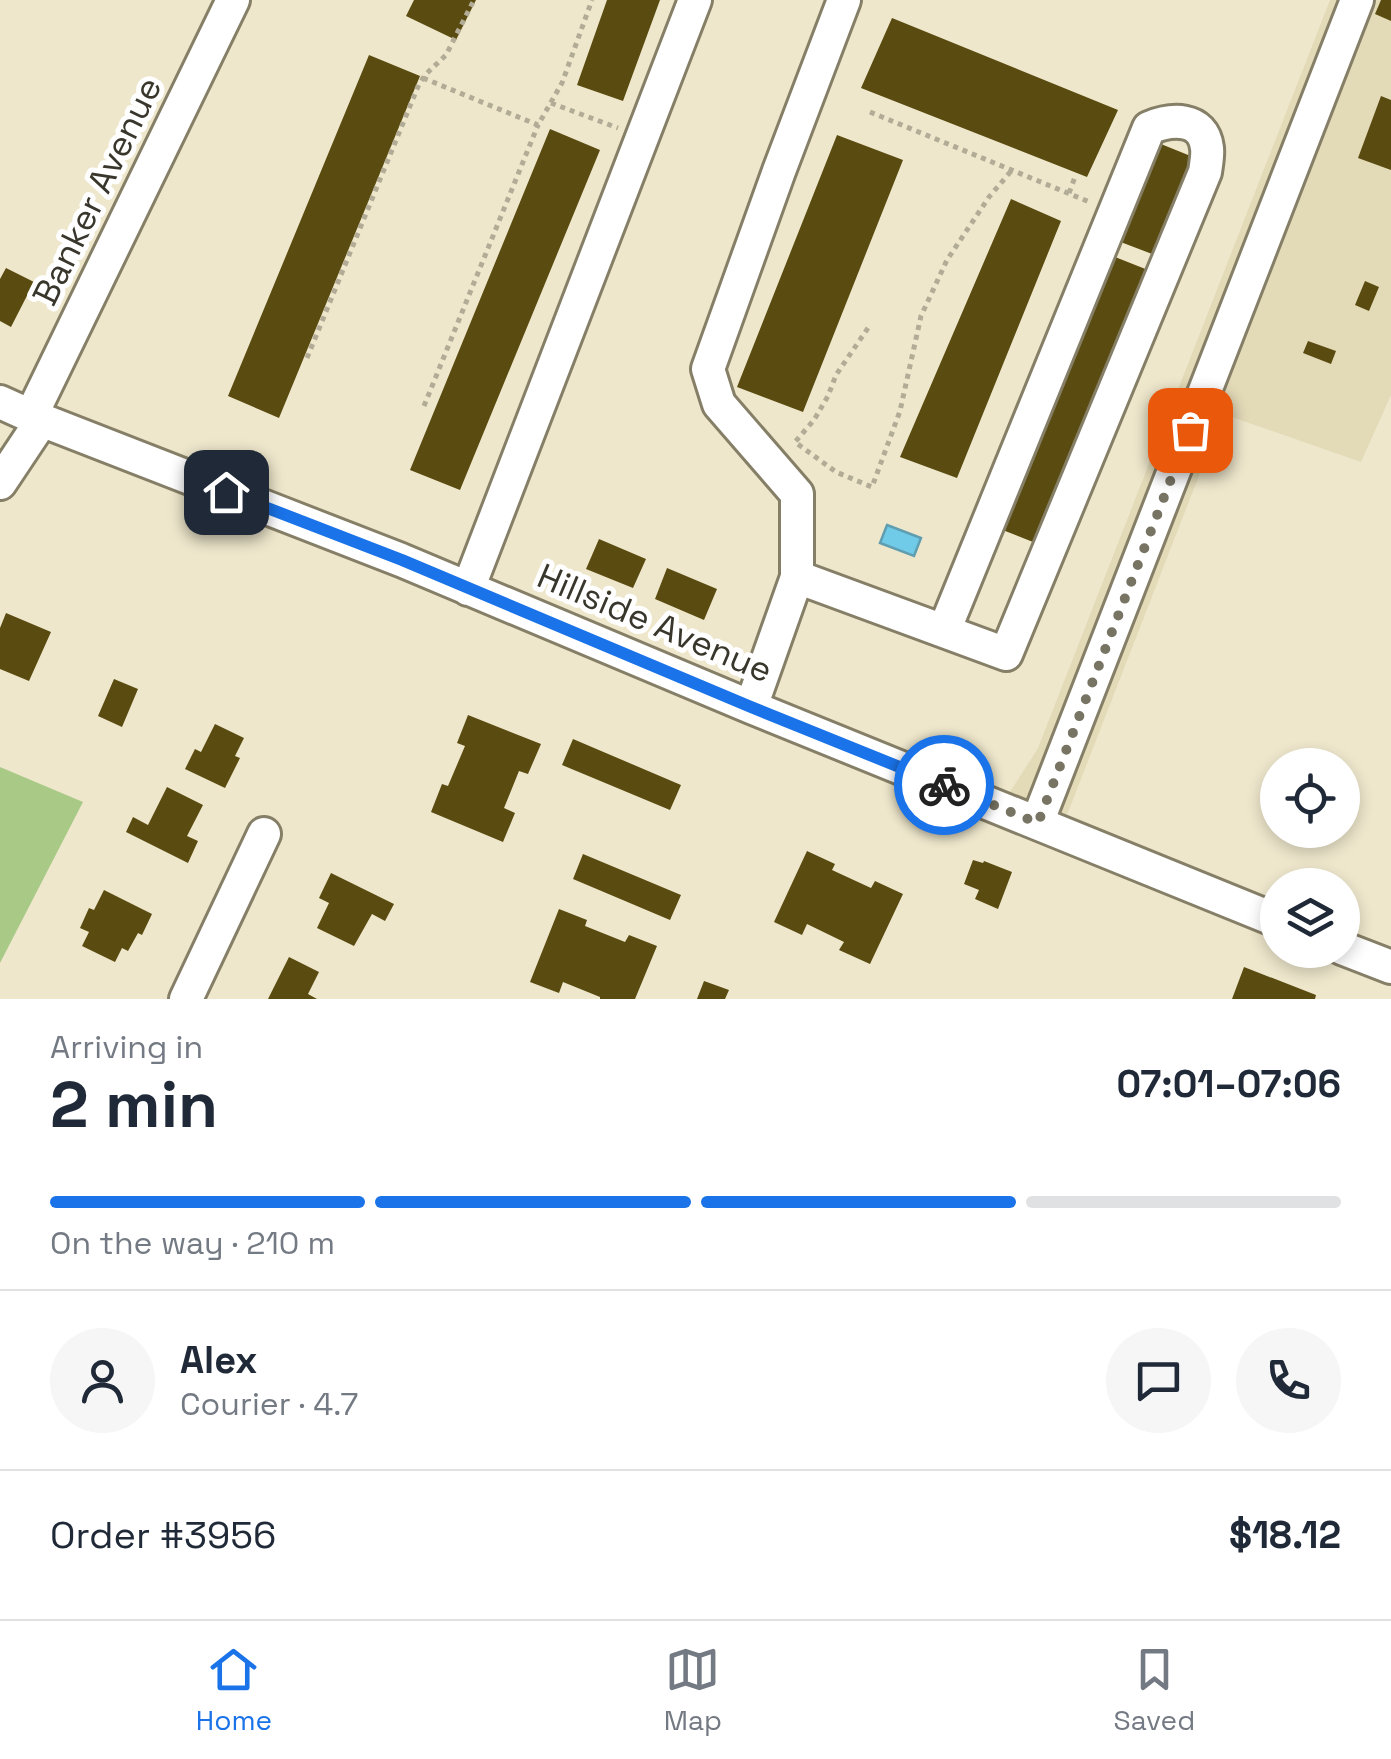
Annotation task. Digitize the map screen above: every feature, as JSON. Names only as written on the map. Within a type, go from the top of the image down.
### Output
[{"type":"street","name":"Banker Avenue","points":[[0,484],[36,418],[57,366],[233,0]]},
{"type":"street","points":[[468,589],[695,0]]},
{"type":"street","points":[[751,707],[797,577],[797,494],[719,404],[708,369],[844,0]]},
{"type":"street","points":[[1038,823],[1358,0]]},
{"type":"street","points":[[797,577],[944,632],[1006,654],[1205,172],[1208,149],[1202,133],[1187,122],[1169,120],[1149,128],[944,632]]},
{"type":"street","name":"Hillside Avenue","points":[[0,402],[402,560],[1260,914]]},
{"type":"street","points":[[186,999],[264,834]]},
{"type":"street","points":[[1360,955],[1391,967]]},
{"type":"path","points":[[307,358],[423,78],[446,55],[474,0]]},
{"type":"path","points":[[424,406],[538,125],[562,83],[592,0]]},
{"type":"path","points":[[423,78],[538,125]]},
{"type":"path","points":[[551,103],[642,137]]},
{"type":"path","points":[[870,112],[1114,212]]},
{"type":"path","points":[[868,328],[836,374],[814,420],[796,442],[836,472],[872,487],[900,411],[921,316],[946,260],[989,196],[1012,170]]},
{"type":"path","points":[[1068,193],[1074,176]]},
{"type":"shaded area","points":[[1330,0],[1391,0],[1391,395],[1361,462],[1223,414],[1067,815],[1010,792],[1038,748]]},
{"type":"green space","points":[[0,767],[83,802],[0,963]]},
{"type":"water","points":[[887,525],[921,538],[914,556],[880,543]]},
{"type":"building","points":[[414,0],[476,0],[456,40],[406,16]]},
{"type":"building","points":[[607,0],[660,0],[623,101],[577,85]]},
{"type":"building","points":[[1381,0],[1391,0],[1391,21],[1375,14]]},
{"type":"building","points":[[892,18],[1118,110],[1087,177],[861,88]]},
{"type":"building","points":[[369,55],[420,76],[279,418],[228,396]]},
{"type":"building","points":[[1381,96],[1391,100],[1391,170],[1358,158]]},
{"type":"building","points":[[550,129],[600,150],[460,490],[410,470]]},
{"type":"building","points":[[837,135],[903,160],[803,412],[737,387]]},
{"type":"building","points":[[1156,142],[1198,159],[1160,257],[1118,241]]},
{"type":"building","points":[[1011,199],[1061,221],[957,478],[900,457]]},
{"type":"building","points":[[1110,255],[1153,272],[1043,546],[1000,529]]},
{"type":"building","points":[[6,268],[34,282],[11,327],[0,321],[0,279]]},
{"type":"building","points":[[1365,281],[1379,287],[1369,311],[1355,305]]},
{"type":"building","points":[[1308,341],[1336,351],[1331,364],[1303,353]]},
{"type":"building","points":[[599,539],[646,559],[633,588],[586,569]]},
{"type":"building","points":[[667,568],[717,589],[704,620],[655,599]]},
{"type":"building","points":[[6,613],[51,632],[29,681],[0,669],[0,628]]},
{"type":"building","points":[[114,679],[138,689],[122,727],[98,716]]},
{"type":"building","points":[[468,715],[541,744],[528,774],[519,771],[504,808],[515,813],[503,842],[431,812],[442,784],[448,786],[465,746],[457,743]]},
{"type":"building","points":[[215,724],[244,738],[235,756],[240,758],[225,788],[185,769],[195,749],[201,752]]},
{"type":"building","points":[[573,739],[681,785],[670,810],[562,765]]},
{"type":"building","points":[[167,787],[203,805],[187,836],[198,841],[188,863],[126,832],[133,817],[148,825]]},
{"type":"building","points":[[807,851],[835,864],[832,870],[871,888],[875,881],[903,894],[870,964],[839,950],[844,942],[807,924],[802,935],[774,922]]},
{"type":"building","points":[[583,854],[681,895],[670,920],[573,879]]},
{"type":"building","points":[[973,860],[1012,872],[998,909],[975,899],[979,890],[964,884]]},
{"type":"building","points":[[331,873],[394,904],[385,921],[372,914],[354,946],[317,928],[329,903],[319,898]]},
{"type":"building","points":[[104,890],[152,914],[142,935],[138,933],[128,951],[122,948],[115,962],[82,946],[89,932],[80,928],[89,908],[94,910]]},
{"type":"building","points":[[559,909],[587,920],[585,926],[625,942],[629,935],[657,946],[635,999],[600,999],[563,982],[559,993],[530,982]]},
{"type":"building","points":[[289,957],[319,972],[308,994],[317,999],[268,999]]},
{"type":"building","points":[[1244,967],[1316,995],[1315,999],[1232,999]]},
{"type":"building","points":[[704,981],[729,990],[725,999],[697,999]]},
{"type":"way so far","points":[[944,785],[1038,823],[1190,430]]},
{"type":"route","points":[[226,492],[402,560],[944,785]]}]
